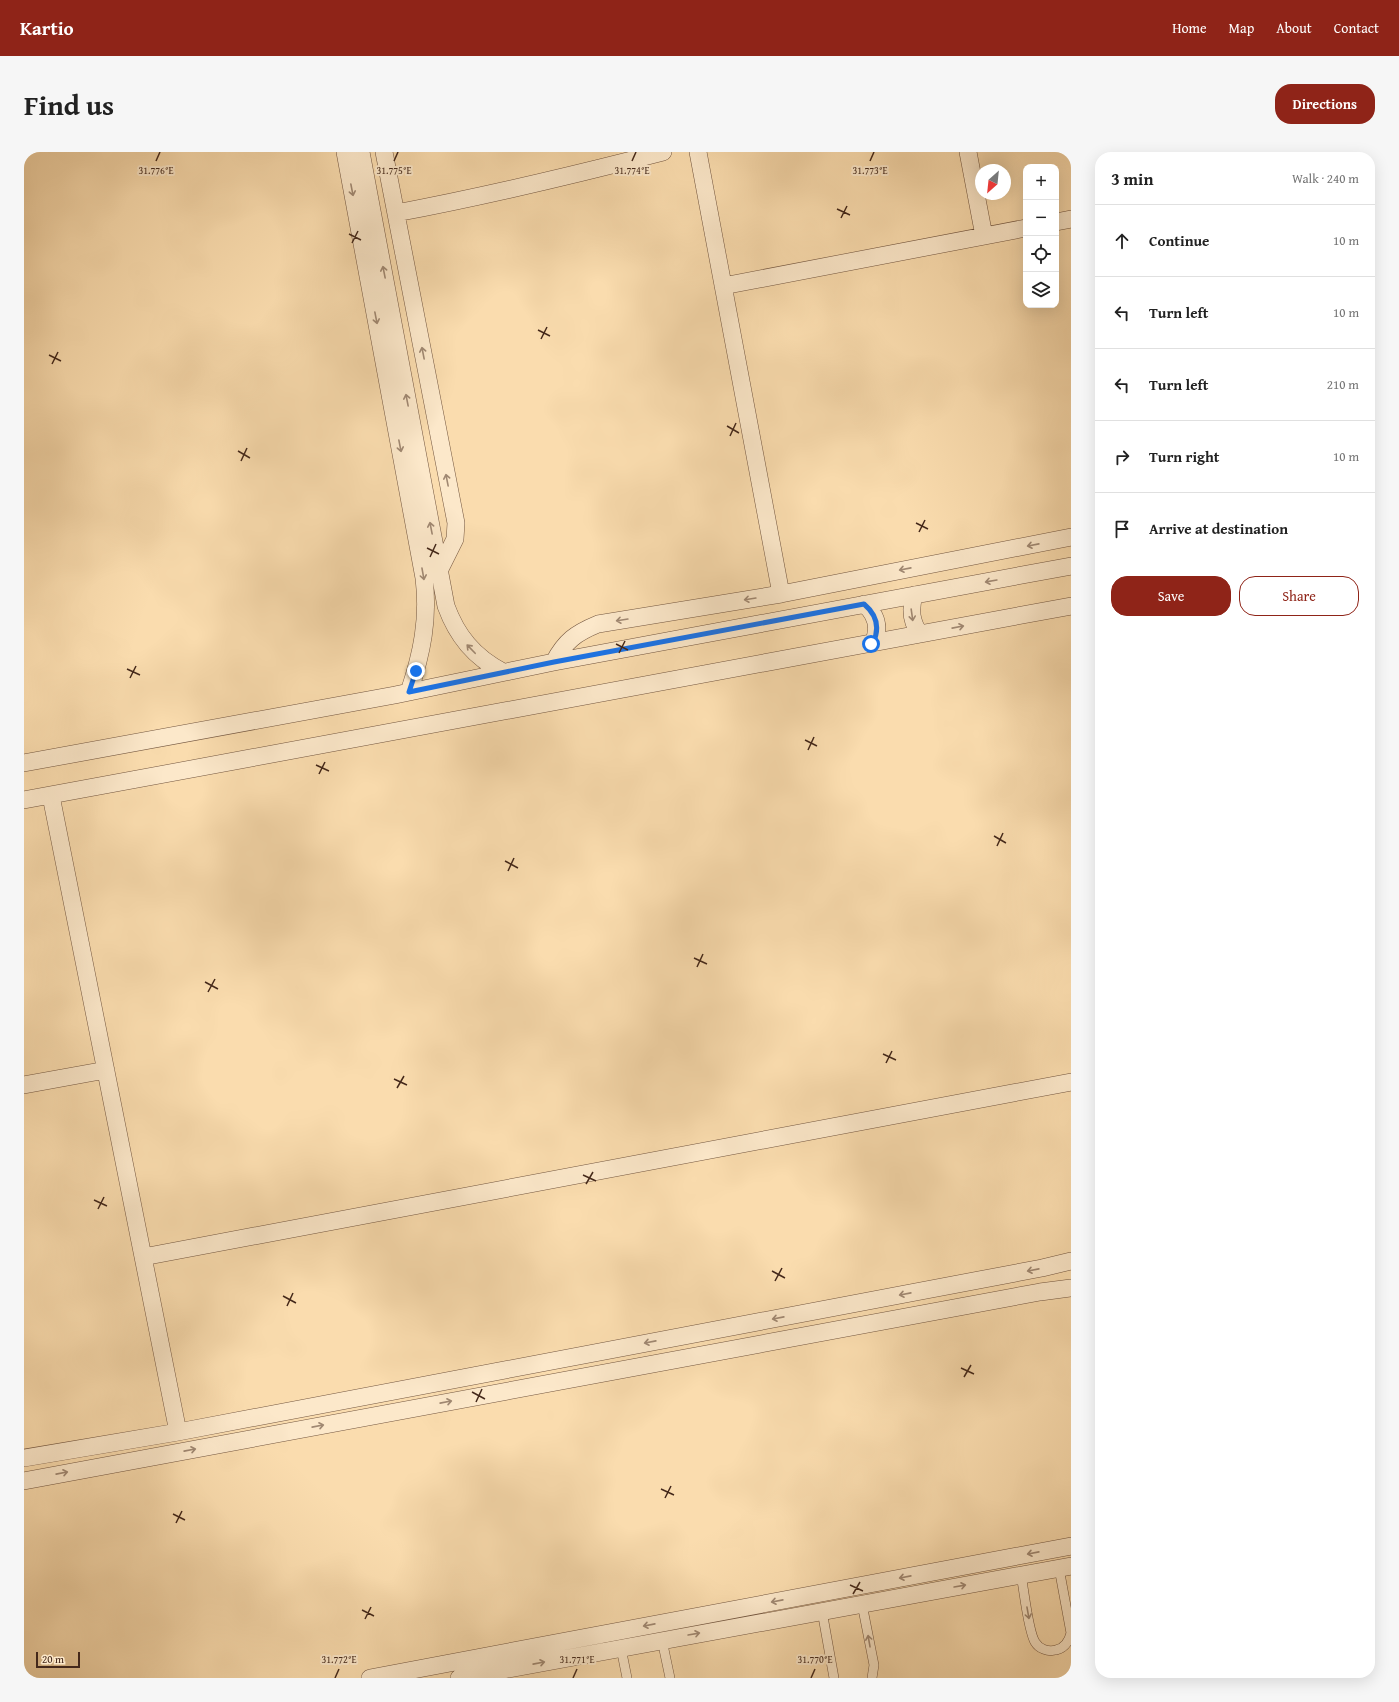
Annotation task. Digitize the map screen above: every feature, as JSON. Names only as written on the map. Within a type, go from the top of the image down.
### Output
[{"type":"street","points":[[345,152],[425,588],[425,630],[416,671],[409,692]]},
{"type":"street","points":[[361,152],[446,606],[458,632],[474,652],[492,666],[503,672]]},
{"type":"street","points":[[384,152],[456,523],[455,539],[439,571]]},
{"type":"street","points":[[396,213],[572,176],[663,152]]},
{"type":"street","points":[[698,152],[781,594]]},
{"type":"street","points":[[968,152],[984,236]]},
{"type":"street","points":[[1059,221],[1071,219]]},
{"type":"street","points":[[723,286],[1023,229]]},
{"type":"street","points":[[554,662],[561,649],[572,638],[584,629],[598,624],[781,594],[1071,537]]},
{"type":"street","points":[[24,763],[409,692],[554,662],[1071,566]]},
{"type":"street","points":[[914,595],[912,602],[912,617],[920,634]]},
{"type":"street","points":[[864,604],[870,609],[877,623],[876,637],[873,643]]},
{"type":"street","points":[[24,800],[1071,606]]},
{"type":"street","points":[[51,796],[178,1432]]},
{"type":"street","points":[[24,1085],[106,1070]]},
{"type":"street","points":[[143,1257],[1071,1082]]},
{"type":"street","points":[[24,1458],[178,1432],[1042,1268],[1071,1261]]},
{"type":"street","points":[[24,1481],[1032,1293],[1071,1288]]},
{"type":"street","points":[[370,1678],[562,1650],[1071,1546]]},
{"type":"street","points":[[459,1678],[562,1650],[621,1648],[1065,1567]]},
{"type":"lane","points":[[1021,1575],[1032,1637],[1038,1646],[1043,1649],[1054,1651],[1064,1647],[1070,1638],[1071,1633],[1065,1567]]},
{"type":"lane","points":[[862,1604],[874,1665],[872,1678]]},
{"type":"lane","points":[[822,1611],[834,1678]]},
{"type":"lane","points":[[662,1640],[670,1678]]},
{"type":"lane","points":[[621,1648],[627,1678]]},
{"type":"route","points":[[416,671],[409,692],[554,662],[864,604],[875,616],[877,623],[876,637],[871,644]]}]
